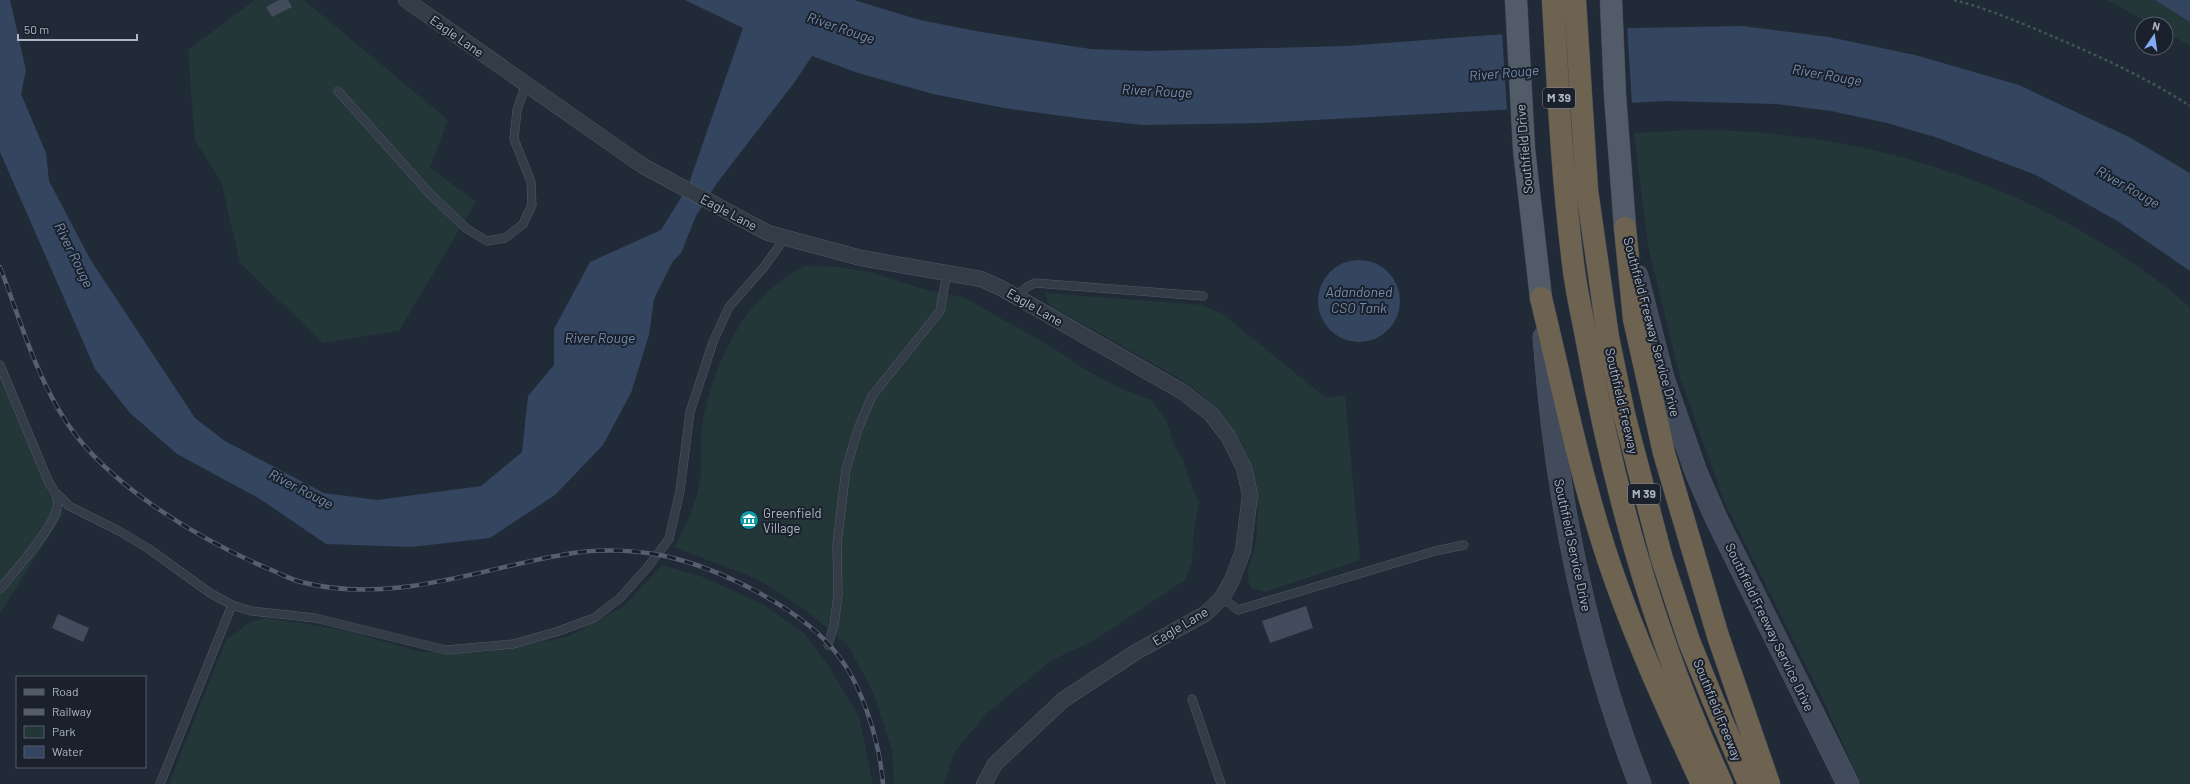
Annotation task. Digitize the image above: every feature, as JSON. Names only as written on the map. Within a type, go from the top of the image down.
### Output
[{"type":"highway","name":"Southfield Freeway","points":[[1553,0],[1565,195],[1573,265],[1602,422],[1636,549],[1654,606],[1690,707],[1722,784]]},
{"type":"highway","name":"Southfield Freeway","points":[[1575,0],[1587,190],[1608,337],[1642,488],[1662,559],[1690,641],[1713,700],[1749,784]]},
{"type":"highway","points":[[1625,228],[1634,319],[1664,453],[1718,636],[1769,784]]},
{"type":"highway","points":[[1541,298],[1572,427],[1604,545],[1632,625],[1667,710],[1702,784]]},
{"type":"main road","name":"Southfield Drive","points":[[1516,0],[1520,103],[1528,192],[1541,298]]},
{"type":"main road","name":"Southfield Freeway Service Drive","points":[[1611,0],[1625,228],[1663,378],[1696,472],[1716,518],[1848,784]]},
{"type":"main road","name":"Southfield Service Drive","points":[[1541,298],[1548,399],[1556,461],[1573,558],[1596,653],[1640,784]]},
{"type":"street","name":"Eagle Lane","points":[[406,0],[643,166],[768,233],[784,239],[861,258],[981,279],[1015,296],[1183,392],[1211,414],[1228,436],[1244,468],[1250,495],[1243,551],[1232,580],[1222,598],[1205,614],[1136,652],[1063,700],[996,764],[984,784]]},
{"type":"lane","points":[[338,91],[430,194],[467,229],[487,241],[505,238],[523,224],[532,205],[531,182],[514,139],[518,110],[526,84]]},
{"type":"lane","points":[[0,365],[49,483],[56,493],[69,506],[120,531],[143,545],[210,593],[232,605],[251,611],[315,618],[446,650],[513,644],[594,618],[620,598],[647,568],[669,539],[680,491],[690,412],[713,342],[729,307],[764,266],[784,239]]},
{"type":"lane","points":[[828,645],[834,625],[838,595],[837,544],[846,469],[858,429],[872,396],[940,311],[947,272]]},
{"type":"lane","points":[[1015,296],[1035,283],[1203,296]]},
{"type":"lane","points":[[0,589],[51,523],[57,509],[56,493]]},
{"type":"lane","points":[[1222,598],[1238,610],[1435,550],[1464,545]]},
{"type":"lane","points":[[160,784],[232,605]]},
{"type":"lane","points":[[1192,699],[1221,784]]},
{"type":"path","points":[[1954,0],[1986,8],[2092,54],[2158,86],[2190,106]]},
{"type":"green space","points":[[255,0],[304,0],[448,120],[430,168],[476,202],[399,331],[323,343],[240,263],[221,181],[195,141],[188,50]]},
{"type":"green space","points":[[2107,0],[2190,0],[2190,46],[2174,37],[2174,16],[2136,16]]},
{"type":"green space","points":[[1692,130],[1759,133],[1826,141],[1892,155],[1957,174],[2019,199],[2080,230],[2137,266],[2190,307],[2190,784],[1861,784],[1822,697],[1724,501],[1680,377],[1648,246],[1634,133]]},
{"type":"green space","points":[[804,266],[838,267],[870,272],[926,290],[963,297],[1052,347],[1084,369],[1124,390],[1152,400],[1167,422],[1175,448],[1183,459],[1190,482],[1199,502],[1193,538],[1192,561],[1185,580],[1093,641],[1052,660],[986,714],[955,751],[944,784],[894,784],[892,750],[873,692],[847,644],[804,609],[757,579],[674,547],[695,502],[700,483],[701,433],[705,412],[714,380],[727,347],[745,318],[759,300],[790,274]]},
{"type":"green space","points":[[1046,293],[1203,305],[1224,315],[1326,398],[1345,395],[1360,560],[1265,592],[1251,588],[1248,570],[1256,541],[1256,492],[1251,469],[1244,449],[1234,430],[1220,412],[1203,395],[1182,380],[1048,304]]},
{"type":"green space","points":[[0,359],[49,483],[64,513],[0,613]]},
{"type":"green space","points":[[662,565],[703,577],[764,605],[803,632],[826,662],[859,716],[873,784],[169,784],[226,640],[250,622],[266,618],[308,624],[347,631],[421,652],[484,652],[567,637],[623,607]]},
{"type":"water","name":"River Rouge","points":[[0,0],[10,0],[26,70],[21,94],[46,153],[49,181],[90,259],[195,418],[225,441],[324,493],[377,500],[481,486],[522,452],[528,396],[554,365],[554,329],[590,262],[661,230],[688,186],[743,28],[685,0],[854,0],[920,20],[981,32],[1091,49],[1147,51],[1346,46],[1491,35],[1634,28],[1742,26],[1829,37],[1915,55],[2019,85],[2129,137],[2190,173],[2190,271],[2119,222],[2036,175],[1938,138],[1887,123],[1831,111],[1776,104],[1666,101],[1262,123],[1144,125],[1004,108],[933,94],[858,73],[812,56],[794,83],[717,183],[696,216],[681,253],[673,261],[654,299],[649,335],[631,393],[603,445],[555,495],[490,538],[411,547],[326,544],[260,499],[177,454],[130,413],[95,369],[0,152]]},
{"type":"water","points":[[2155,0],[2190,0],[2190,22]]},
{"type":"water","name":"Adandoned CSO Tank","points":[[1359,260],[1375,263],[1388,272],[1397,285],[1400,301],[1397,317],[1388,330],[1375,339],[1359,342],[1343,339],[1330,330],[1321,317],[1318,301],[1321,285],[1330,272],[1343,263]]},
{"type":"pier","points":[[1627,26],[1632,105],[1507,111],[1502,32]]},
{"type":"building","points":[[279,0],[288,0],[292,7],[272,17],[266,7]]},
{"type":"building","points":[[1306,606],[1313,628],[1270,643],[1262,621]]},
{"type":"building","points":[[58,614],[89,628],[83,642],[52,628]]},
{"type":"railway","points":[[0,267],[37,367],[46,387],[67,423],[85,446],[131,489],[186,527],[242,557],[289,578],[301,582],[336,588],[370,590],[404,587],[472,575],[539,559],[594,551],[628,551],[650,553],[708,569],[759,593],[783,607],[825,640],[840,658],[849,671],[869,718],[878,752],[883,784]]},
{"type":"place","name":"Greenfield Village","points":[[749,520]]}]
